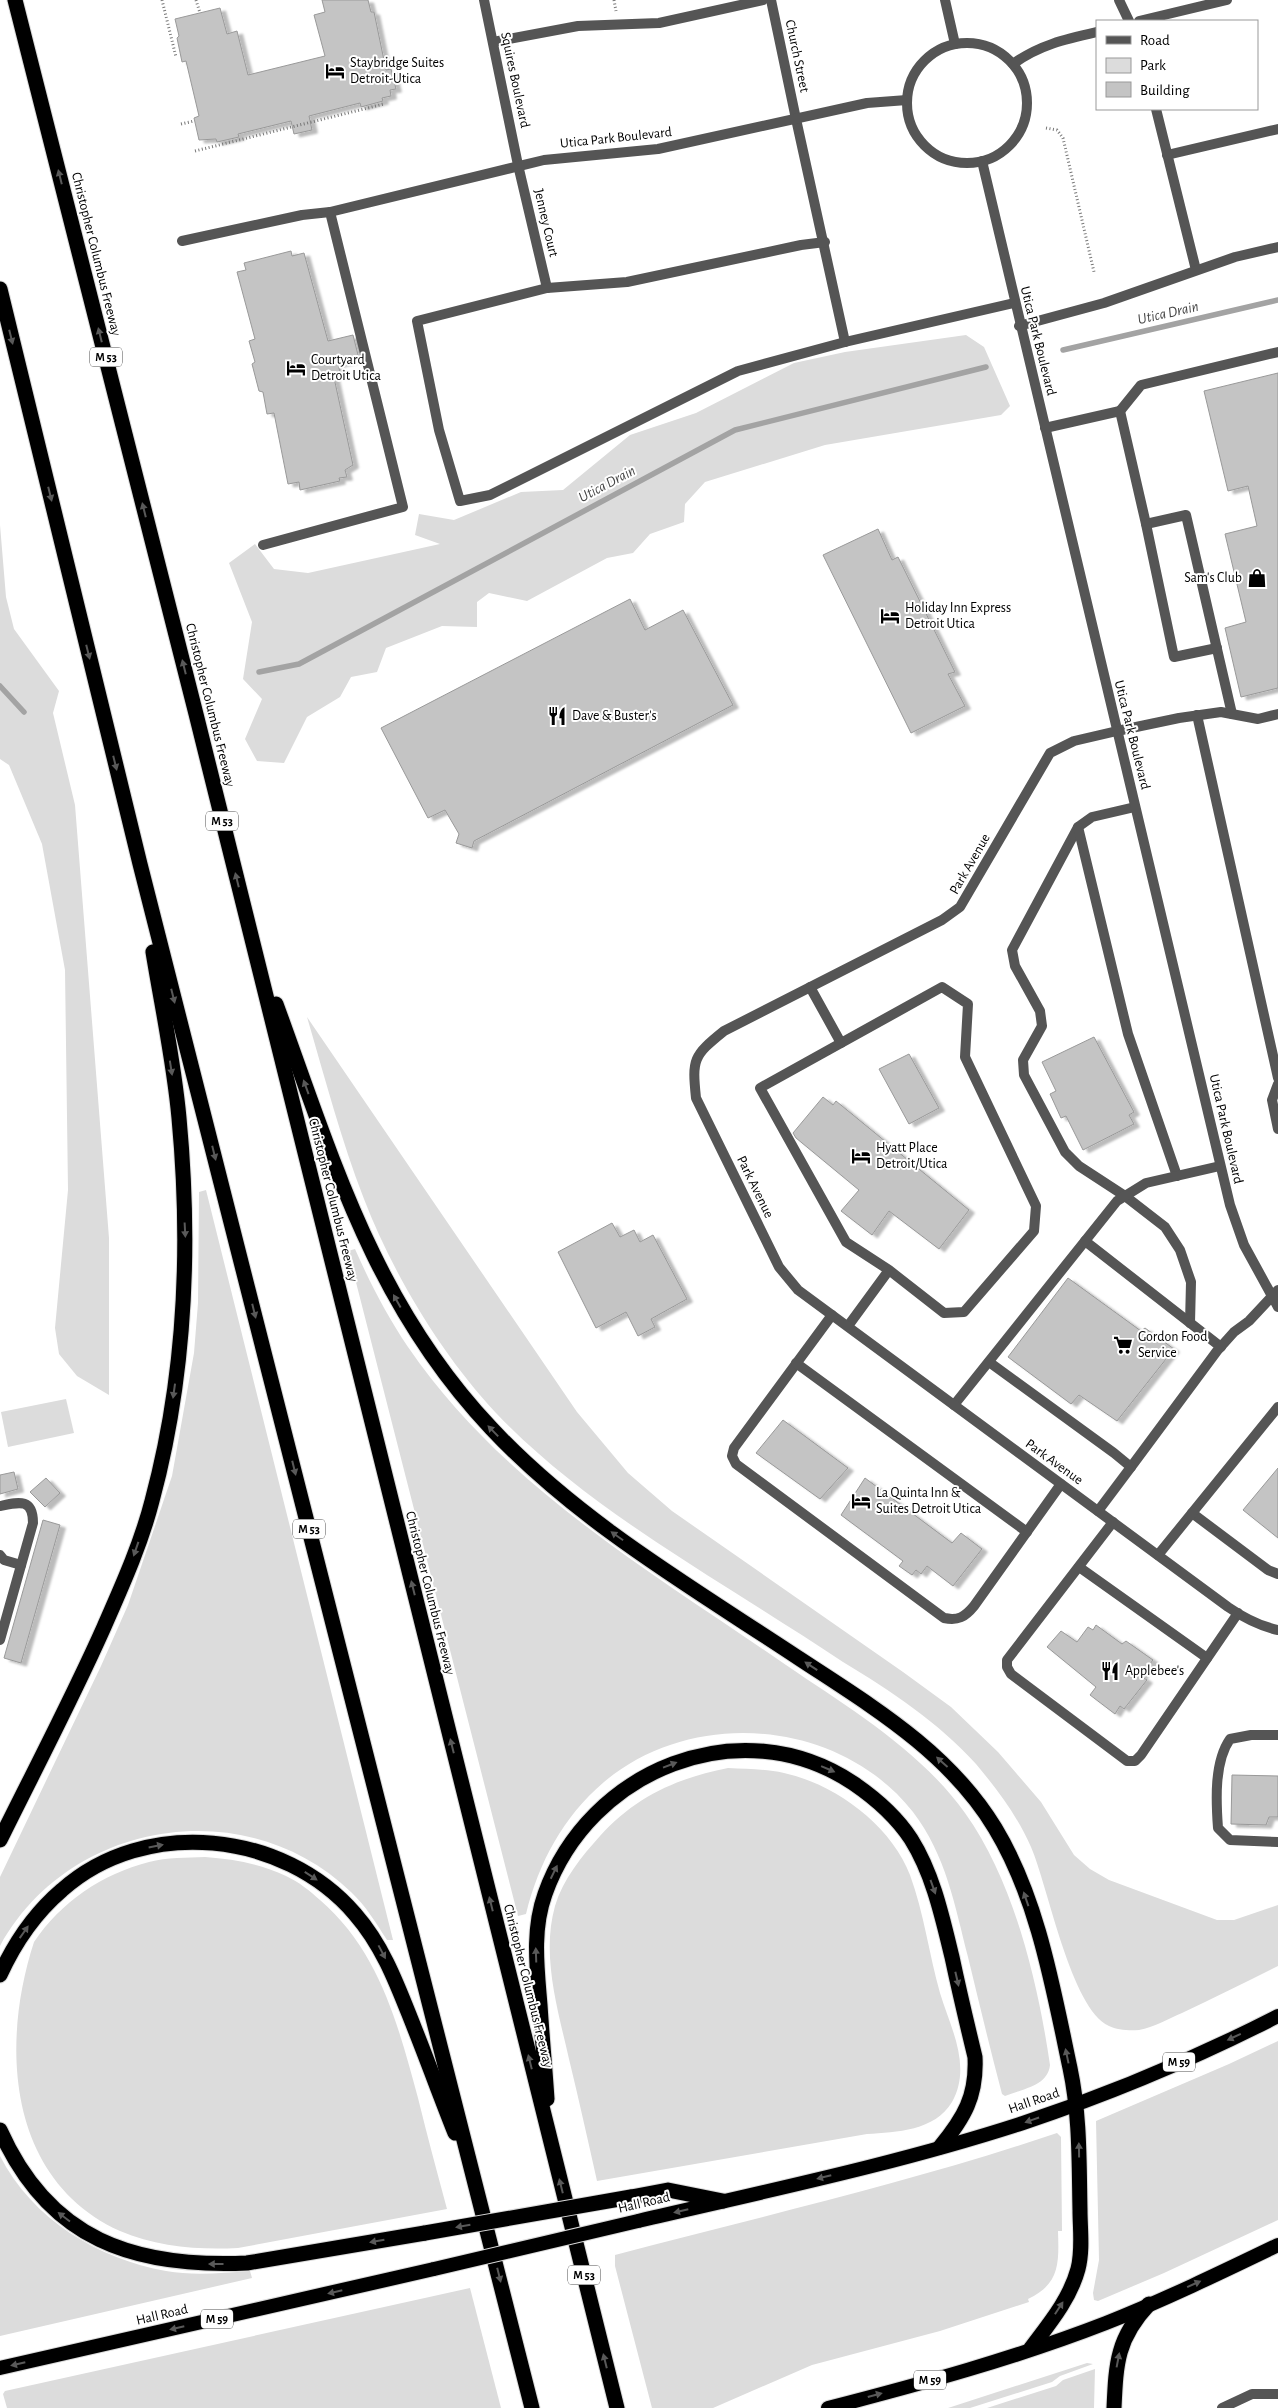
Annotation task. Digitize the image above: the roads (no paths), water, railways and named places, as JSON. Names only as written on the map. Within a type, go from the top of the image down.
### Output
[{"type":"highway","name":"Christopher Columbus Freeway","points":[[16,0],[617,2408]]},
{"type":"highway","name":"M 53","points":[[0,289],[140,864],[532,2408]]},
{"type":"highway","points":[[0,1840],[86,1668],[126,1579],[152,1502],[169,1427],[181,1344],[186,1242],[179,1116],[140,864]]},
{"type":"highway","points":[[248,927],[346,1196],[366,1244],[403,1313],[437,1363],[488,1426],[564,1497],[657,1564],[891,1719],[944,1762],[966,1785],[997,1832],[1026,1898],[1055,2003],[1078,2104],[1078,2267],[1062,2305],[1032,2348]]},
{"type":"highway","points":[[550,2143],[536,1940],[544,1896],[552,1875],[564,1853],[597,1812],[641,1779],[666,1766],[695,1756],[725,1751],[749,1750],[780,1754],[810,1761],[838,1773],[868,1792],[890,1812],[910,1838],[925,1865],[946,1931],[976,2065],[975,2086],[968,2108],[956,2128],[940,2147]]},
{"type":"highway","points":[[0,1974],[10,1953],[25,1930],[63,1888],[110,1860],[134,1851],[179,1842],[217,1842],[260,1852],[294,1866],[318,1880],[354,1912],[380,1948],[393,1975],[479,2194]]},
{"type":"highway","name":"Hall Road","points":[[0,2368],[434,2269],[723,2201],[940,2147],[1078,2104],[1186,2059],[1278,2016]]},
{"type":"highway","points":[[0,2130],[24,2175],[39,2195],[56,2212],[95,2238],[116,2248],[162,2261],[218,2265],[248,2264],[668,2190],[723,2201]]},
{"type":"highway","name":"M 59","points":[[828,2408],[918,2384],[1032,2348],[1106,2322],[1278,2245]]},
{"type":"highway","points":[[1114,2408],[1115,2372],[1121,2344],[1128,2329],[1149,2304]]},
{"type":"street","name":"Squires Boulevard","points":[[484,0],[518,165]]},
{"type":"street","points":[[494,42],[578,26],[659,23],[763,0]]},
{"type":"street","name":"Church Street","points":[[771,0],[846,342]]},
{"type":"street","points":[[945,0],[955,44]]},
{"type":"street","points":[[1119,0],[1129,20]]},
{"type":"street","points":[[1143,20],[1227,0]]},
{"type":"street","points":[[1013,64],[1027,54],[1055,42],[1096,32]]},
{"type":"street","points":[[968,42],[993,48],[1013,64],[1020,74],[1026,91],[1027,109],[1025,121],[1016,137],[1004,151],[982,162],[957,162],[934,153],[916,136],[907,112],[907,100],[914,75],[921,64],[931,55],[955,44],[968,42]]},
{"type":"street","name":"Utica Park Boulevard","points":[[182,241],[302,215],[330,212],[518,165],[566,157],[658,149],[867,103],[907,100]]},
{"type":"street","points":[[1156,110],[1196,270]]},
{"type":"street","points":[[1168,155],[1278,128]]},
{"type":"street","name":"Utica Park Boulevard","points":[[982,162],[1230,1205],[1244,1246],[1274,1293],[1278,1307]]},
{"type":"street","name":"Jenney Court","points":[[518,165],[547,288]]},
{"type":"street","points":[[263,545],[403,507],[330,212]]},
{"type":"street","points":[[825,242],[801,245],[627,282],[547,288],[417,321],[439,430],[460,501],[490,495],[738,372],[846,342],[1014,303]]},
{"type":"street","points":[[1020,326],[1104,303],[1235,257],[1278,247]]},
{"type":"street","points":[[1045,428],[1120,411],[1141,385],[1278,352]]},
{"type":"street","points":[[1120,411],[1174,657],[1217,648]]},
{"type":"street","points":[[1146,524],[1186,515],[1232,714]]},
{"type":"street","name":"Park Avenue","points":[[1278,714],[1258,719],[1222,712],[1197,715],[1074,741],[1050,753],[960,907],[942,920],[724,1032],[704,1048],[693,1067],[696,1098],[779,1267],[798,1290],[1238,1613],[1264,1627],[1278,1630]]},
{"type":"street","points":[[1197,715],[1278,1073]]},
{"type":"street","points":[[1135,807],[1092,817],[1078,827],[1012,950],[1015,966],[1040,1010],[1042,1026],[1023,1060],[1024,1075],[1065,1152],[1079,1166],[1125,1196],[1165,1227],[1180,1250],[1191,1282],[1190,1323]]},
{"type":"street","points":[[1078,827],[1128,1034],[1177,1176]]},
{"type":"street","points":[[942,987],[968,1004],[965,1057],[1036,1206],[1034,1231],[964,1312],[944,1313],[889,1270],[846,1242],[760,1088],[942,987]]},
{"type":"street","points":[[810,988],[841,1043]]},
{"type":"street","points":[[1278,1084],[1272,1100],[1278,1129]]},
{"type":"street","points":[[954,1405],[1116,1201],[1146,1183],[1220,1166]]},
{"type":"street","points":[[1085,1241],[1221,1347]]},
{"type":"street","points":[[848,1326],[889,1270]]},
{"type":"street","points":[[1098,1511],[1221,1347],[1274,1293]]},
{"type":"street","points":[[832,1315],[734,1448],[732,1456],[736,1464],[944,1618],[954,1620],[965,1617],[1061,1484]]},
{"type":"street","points":[[989,1362],[1114,1452],[1131,1467]]},
{"type":"street","points":[[796,1364],[1026,1532]]},
{"type":"street","points":[[1158,1555],[1277,1410]]},
{"type":"street","points":[[0,1506],[18,1502],[27,1505],[33,1512],[33,1523],[0,1640]]},
{"type":"street","points":[[1192,1513],[1268,1570],[1278,1574]]},
{"type":"street","points":[[1113,1522],[1007,1660],[1007,1667],[1011,1674],[1127,1761],[1135,1761],[1140,1756],[1238,1613]]},
{"type":"street","points":[[0,1555],[4,1560],[21,1565]]},
{"type":"street","points":[[1079,1566],[1207,1658]]},
{"type":"street","points":[[1278,1735],[1251,1735],[1230,1739],[1222,1751],[1217,1807],[1218,1828],[1230,1840],[1278,1842]]},
{"type":"street","points":[[1222,2408],[1252,2394],[1278,2394]]},
{"type":"waterway","name":"Utica Drain","points":[[1063,350],[1278,300]]},
{"type":"waterway","name":"Utica Drain","points":[[259,672],[299,664],[735,430],[986,367]]},
{"type":"waterway","name":"Utica Drain","points":[[0,686],[24,712]]},
{"type":"place","name":"Staybridge Suites Detroit-Utica","points":[[335,71]]},
{"type":"place","name":"Courtyard Detroit Utica","points":[[296,368]]},
{"type":"place","name":"Sam's Club","points":[[1257,578]]},
{"type":"place","name":"Holiday Inn Express Detroit Utica","points":[[890,616]]},
{"type":"place","name":"Dave & Buster's","points":[[557,716]]},
{"type":"place","name":"Hyatt Place Detroit/Utica","points":[[861,1156]]},
{"type":"place","name":"Gordon Food Service","points":[[1123,1345]]},
{"type":"place","name":"La Quinta Inn & Suites Detroit Utica","points":[[861,1501]]},
{"type":"place","name":"Applebee's","points":[[1110,1671]]}]
